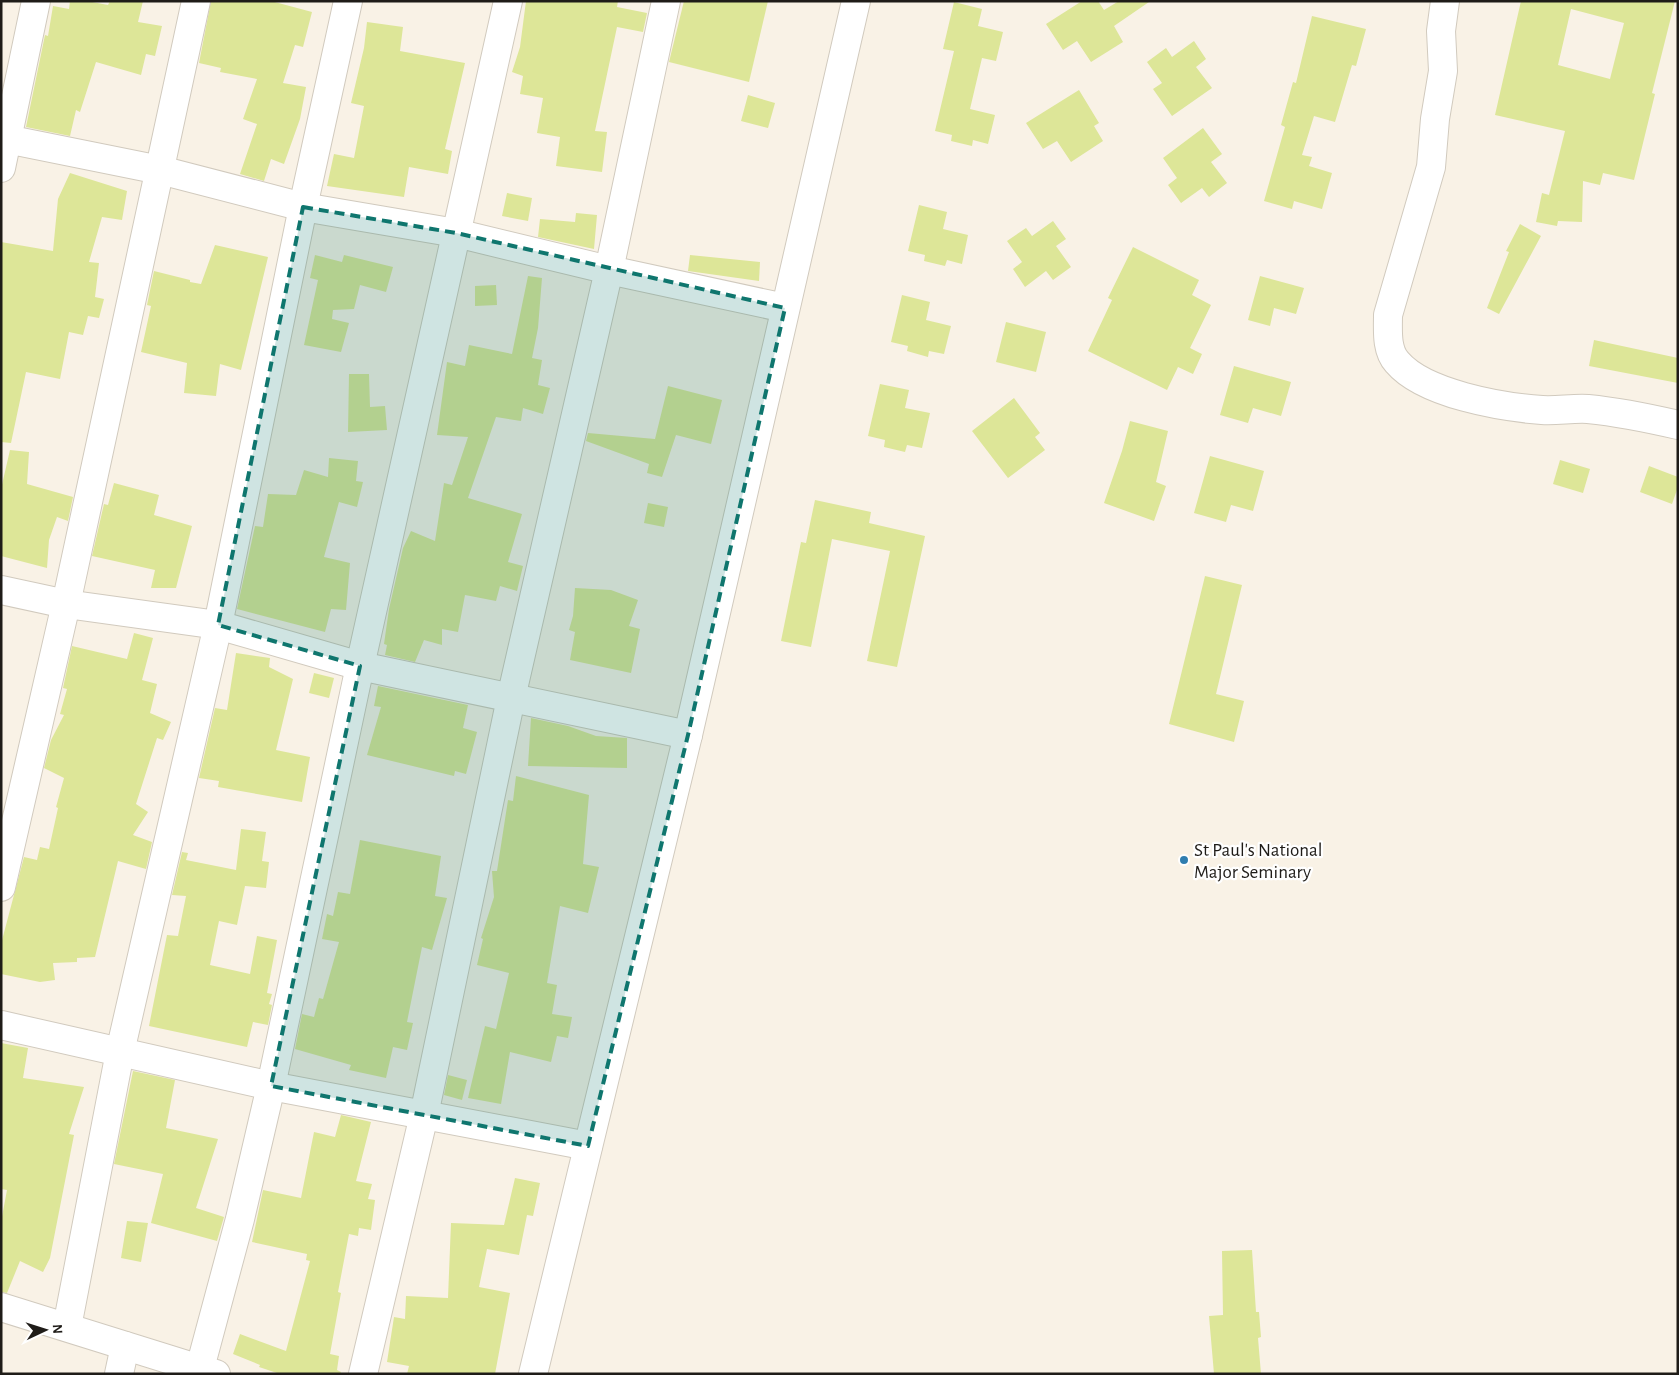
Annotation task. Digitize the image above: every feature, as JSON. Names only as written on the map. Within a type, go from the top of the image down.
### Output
[{"type":"street","points":[[1,168],[4,139],[36,1]]},
{"type":"street","points":[[1,886],[66,604],[196,1]]},
{"type":"street","points":[[67,1327],[120,1052],[218,625],[303,207],[348,1]]},
{"type":"street","points":[[1,1307],[208,1371],[240,1219],[271,1086],[360,666],[508,1]]},
{"type":"street","points":[[364,1374],[424,1115],[511,698],[609,270],[666,1]]},
{"type":"street","points":[[533,1374],[688,735],[856,1]]},
{"type":"street","points":[[1445,1],[1442,31],[1443,71],[1435,119],[1431,167],[1388,315],[1387,338],[1395,361],[1413,378],[1441,390],[1506,405],[1543,410],[1586,409],[1678,425]]},
{"type":"street","points":[[4,139],[160,170],[303,207],[456,233],[609,270],[785,308]]},
{"type":"street","points":[[1,590],[66,604],[218,625],[360,666],[688,735]]},
{"type":"street","points":[[1,1025],[271,1086],[588,1146]]},
{"type":"street","points":[[119,1374],[125,1346]]},
{"type":"highlighted area","points":[[303,207],[456,233],[785,308],[688,735],[588,1146],[271,1086],[360,666],[218,625]]},
{"type":"building","points":[[70,1],[87,1],[108,5],[110,1],[143,1],[138,22],[162,26],[155,56],[146,54],[141,75],[96,62],[80,112],[76,110],[70,136],[26,127],[45,35],[48,36],[53,6],[69,9]]},
{"type":"building","points":[[211,1],[271,1],[312,12],[303,47],[295,45],[283,83],[306,87],[300,119],[284,164],[271,159],[264,181],[240,174],[257,124],[243,119],[257,79],[220,72],[221,68],[199,63]]},
{"type":"building","points":[[526,1],[618,1],[617,7],[647,13],[643,32],[617,27],[595,131],[607,132],[602,172],[556,166],[560,137],[537,133],[543,98],[520,94],[523,76],[512,72],[520,47]]},
{"type":"building","points":[[684,1],[768,1],[749,82],[669,62]]},
{"type":"building","points":[[1082,1],[1098,1],[1104,10],[1119,1],[1149,2],[1114,26],[1123,42],[1091,62],[1077,41],[1063,50],[1046,24]]},
{"type":"building","points":[[1521,1],[1675,1],[1652,93],[1655,94],[1634,180],[1603,173],[1600,185],[1583,181],[1582,222],[1558,221],[1557,226],[1536,222],[1542,193],[1549,195],[1565,131],[1495,115]],"holes":[[[1571,9],[1624,23],[1610,79],[1558,65]]]},
{"type":"building","points":[[954,2],[982,9],[978,26],[1003,32],[996,61],[982,58],[970,109],[995,115],[988,144],[973,140],[972,146],[951,141],[952,135],[935,131],[954,51],[943,49]]},
{"type":"building","points":[[1312,16],[1366,29],[1356,66],[1352,65],[1335,122],[1314,116],[1302,155],[1312,157],[1309,166],[1332,173],[1322,209],[1294,201],[1292,209],[1264,201],[1285,127],[1281,125],[1293,82],[1296,83]]},
{"type":"building","points":[[367,22],[403,27],[400,51],[465,63],[445,149],[452,151],[448,174],[409,167],[404,197],[327,186],[334,154],[354,158],[364,106],[351,103],[364,48]]},
{"type":"building","points":[[1194,41],[1206,59],[1196,67],[1212,88],[1172,116],[1153,89],[1162,83],[1147,62],[1166,48],[1172,57]]},
{"type":"building","points":[[1079,90],[1099,123],[1094,126],[1103,141],[1071,162],[1057,141],[1043,149],[1026,123]]},
{"type":"building","points":[[748,95],[775,103],[768,128],[741,121]]},
{"type":"building","points":[[1203,128],[1222,154],[1211,162],[1227,183],[1209,197],[1202,188],[1181,203],[1168,185],[1177,178],[1163,158]]},
{"type":"building","points":[[70,173],[127,191],[122,220],[102,217],[89,262],[99,263],[95,297],[104,299],[99,318],[88,316],[83,335],[69,332],[60,379],[26,372],[11,443],[1,442],[1,242],[53,251],[58,199]]},
{"type":"building","points":[[507,193],[532,198],[528,221],[502,216]]},
{"type":"building","points":[[919,205],[947,212],[943,229],[968,235],[962,264],[947,260],[945,266],[924,261],[925,255],[908,251]]},
{"type":"building","points":[[576,213],[597,215],[594,249],[538,237],[540,219],[575,222]]},
{"type":"building","points":[[1053,221],[1066,239],[1056,246],[1071,267],[1053,280],[1046,271],[1025,287],[1013,269],[1022,262],[1007,241],[1026,228],[1032,236]]},
{"type":"building","points":[[1520,224],[1541,236],[1499,314],[1487,308],[1509,252],[1506,251]]},
{"type":"building","points":[[215,245],[268,257],[241,370],[220,364],[216,396],[184,393],[187,363],[141,352],[151,306],[147,305],[154,271],[201,284]]},
{"type":"building","points":[[1133,247],[1199,280],[1192,295],[1211,305],[1190,348],[1202,354],[1193,374],[1178,367],[1167,390],[1088,351],[1112,300],[1108,298]]},
{"type":"building","points":[[315,255],[342,262],[344,255],[393,267],[386,292],[360,285],[354,309],[333,310],[332,319],[349,323],[341,352],[304,345],[318,280],[310,278]]},
{"type":"building","points":[[690,255],[760,262],[759,281],[688,271]]},
{"type":"building","points":[[528,276],[542,278],[538,328],[532,358],[542,360],[538,385],[550,388],[543,414],[523,408],[521,421],[496,417],[468,498],[522,514],[508,562],[523,566],[517,591],[500,586],[496,601],[465,595],[458,632],[442,629],[442,645],[424,640],[415,662],[385,655],[387,645],[384,644],[389,609],[403,548],[411,531],[435,541],[444,483],[452,485],[468,437],[437,435],[447,362],[465,366],[469,345],[512,354]]},
{"type":"building","points":[[1260,276],[1304,288],[1296,314],[1274,308],[1270,326],[1248,320]]},
{"type":"building","points":[[496,285],[497,305],[475,306],[475,286]]},
{"type":"building","points":[[902,295],[930,302],[926,320],[951,326],[944,354],[929,351],[928,357],[907,351],[908,346],[891,342]]},
{"type":"building","points":[[1006,322],[1046,332],[1036,372],[996,362]]},
{"type":"building","points":[[1594,340],[1678,358],[1678,383],[1589,366]]},
{"type":"building","points":[[1234,366],[1291,382],[1281,416],[1253,408],[1248,423],[1220,415]]},
{"type":"building","points":[[349,374],[369,374],[370,407],[385,406],[387,430],[348,432]]},
{"type":"building","points":[[880,384],[909,390],[905,408],[930,413],[922,448],[907,445],[905,452],[884,447],[885,440],[868,436]]},
{"type":"building","points":[[668,386],[722,400],[711,444],[676,435],[662,477],[647,473],[649,464],[586,441],[588,433],[655,439]]},
{"type":"building","points":[[1014,398],[1040,433],[1035,437],[1045,450],[1008,478],[972,431]]},
{"type":"building","points":[[1130,421],[1168,431],[1156,482],[1166,486],[1154,521],[1104,503]]},
{"type":"building","points":[[10,450],[29,452],[27,484],[73,497],[68,521],[57,517],[49,540],[47,568],[1,556],[1,489]]},
{"type":"building","points":[[1210,456],[1264,471],[1253,511],[1231,505],[1226,522],[1194,513]]},
{"type":"building","points":[[329,458],[358,461],[356,481],[363,482],[357,507],[339,502],[324,557],[350,563],[346,610],[331,609],[325,632],[237,609],[255,526],[263,527],[268,494],[296,495],[304,470],[328,477]]},
{"type":"building","points":[[1560,460],[1590,469],[1583,493],[1553,484]]},
{"type":"building","points":[[1649,466],[1678,477],[1678,487],[1672,504],[1640,492]]},
{"type":"building","points":[[114,483],[159,495],[154,515],[192,526],[176,588],[151,588],[155,570],[92,556],[104,504],[108,505]]},
{"type":"building","points":[[815,500],[871,512],[869,523],[925,536],[897,667],[867,661],[890,551],[832,539],[811,647],[781,641],[801,542],[806,543]]},
{"type":"building","points":[[648,503],[668,507],[664,527],[644,523]]},
{"type":"building","points":[[1205,576],[1242,585],[1216,694],[1244,701],[1234,742],[1169,724]]},
{"type":"building","points":[[575,588],[611,590],[638,600],[629,626],[640,629],[631,673],[570,660],[575,632],[569,630],[573,616]]},
{"type":"building","points":[[134,633],[153,638],[142,680],[157,684],[150,713],[171,722],[163,740],[157,738],[136,804],[148,812],[133,835],[152,842],[146,869],[118,861],[95,957],[77,958],[77,962],[53,963],[55,980],[40,982],[1,974],[1,944],[24,857],[37,860],[40,847],[49,849],[58,808],[56,807],[64,778],[44,768],[51,740],[64,715],[60,714],[67,689],[63,688],[72,646],[127,659]]},
{"type":"building","points":[[236,653],[270,658],[269,667],[293,679],[276,750],[310,757],[302,802],[218,787],[219,781],[199,778],[215,708],[227,710]]},
{"type":"building","points":[[314,673],[334,678],[329,698],[309,693]]},
{"type":"building","points":[[378,686],[468,705],[463,728],[477,732],[466,774],[455,771],[454,776],[367,755],[381,707],[374,706]]},
{"type":"building","points":[[531,718],[568,726],[596,736],[627,738],[627,768],[528,766]]},
{"type":"building","points":[[516,776],[589,795],[583,864],[599,867],[588,913],[560,906],[547,983],[557,985],[552,1014],[572,1017],[568,1038],[557,1036],[551,1062],[510,1052],[501,1104],[468,1098],[485,1026],[496,1029],[509,973],[477,965],[483,939],[481,938],[494,897],[492,871],[497,871],[508,800],[513,801]]},
{"type":"building","points":[[241,829],[266,832],[262,861],[269,862],[266,888],[245,886],[237,925],[219,921],[210,965],[250,974],[257,936],[277,940],[267,993],[272,994],[269,1004],[272,1005],[268,1025],[253,1022],[247,1047],[149,1026],[167,935],[178,936],[186,896],[172,895],[182,852],[188,853],[186,860],[236,870]]},
{"type":"building","points":[[360,840],[441,856],[435,896],[447,898],[432,950],[422,947],[407,1022],[413,1023],[407,1050],[393,1047],[386,1078],[349,1070],[351,1065],[295,1049],[302,1014],[314,1017],[319,998],[323,999],[339,942],[322,939],[327,914],[333,916],[338,892],[350,894]]},
{"type":"building","points":[[1,1043],[28,1048],[23,1078],[84,1087],[69,1134],[74,1135],[50,1258],[43,1272],[20,1261],[7,1293],[1,1292],[1,1222],[7,1190],[1,1189]]},
{"type":"building","points":[[133,1071],[175,1080],[166,1128],[218,1139],[196,1208],[224,1217],[217,1241],[151,1223],[163,1174],[114,1164]]},
{"type":"building","points":[[448,1075],[467,1080],[462,1100],[444,1095]]},
{"type":"building","points":[[341,1115],[371,1122],[356,1181],[372,1184],[368,1199],[375,1200],[371,1230],[359,1228],[358,1236],[349,1234],[338,1292],[341,1293],[330,1354],[339,1356],[337,1370],[341,1372],[340,1374],[280,1374],[259,1367],[260,1365],[233,1354],[240,1334],[286,1351],[310,1261],[306,1260],[307,1254],[252,1242],[263,1190],[301,1198],[314,1132],[335,1137]]},
{"type":"building","points":[[515,1178],[540,1183],[533,1216],[527,1215],[519,1255],[487,1249],[479,1287],[510,1293],[495,1374],[407,1374],[409,1366],[387,1362],[394,1317],[405,1319],[406,1296],[448,1298],[451,1223],[504,1225]]},
{"type":"building","points":[[127,1221],[148,1223],[141,1262],[121,1258]]},
{"type":"building","points":[[1252,1250],[1256,1312],[1259,1312],[1261,1337],[1258,1338],[1261,1374],[1214,1374],[1209,1316],[1223,1315],[1222,1251]]},
{"type":"place","name":"St Paul's National Major Seminary","points":[[1184,860]]}]
